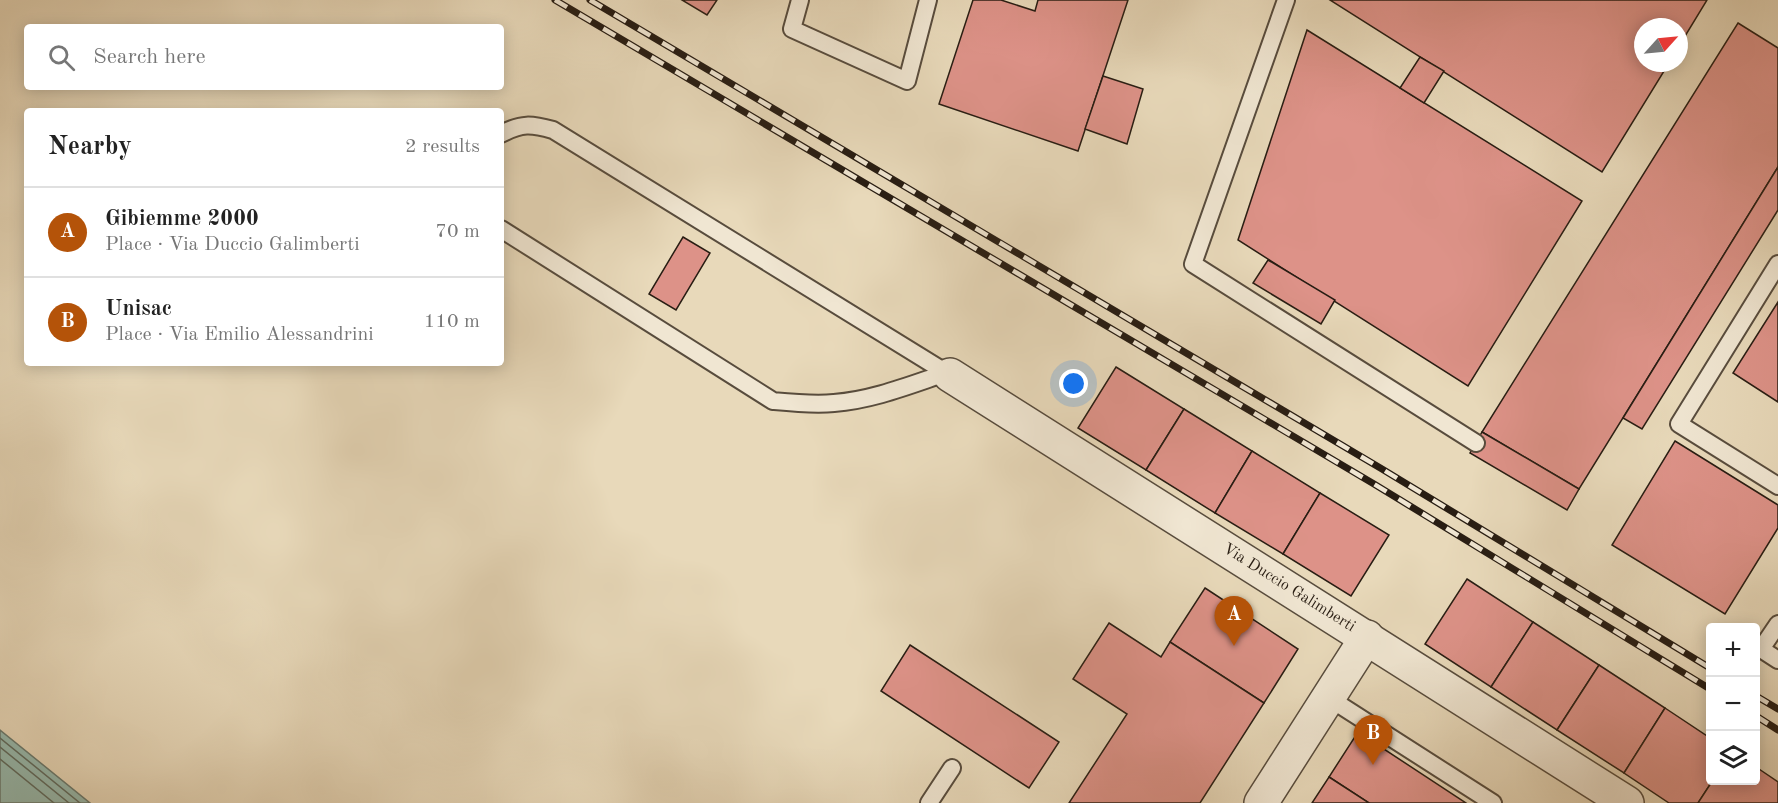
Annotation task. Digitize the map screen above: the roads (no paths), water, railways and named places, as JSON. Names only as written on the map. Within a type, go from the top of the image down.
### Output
[{"type":"street","name":"Via Duccio Galimberti","points":[[948,374],[1627,803]]},
{"type":"street","points":[[1262,803],[1367,637]]},
{"type":"lane","points":[[800,0],[792,29],[906,81],[928,0]]},
{"type":"lane","points":[[1286,0],[1193,264],[1476,443]]},
{"type":"lane","points":[[504,132],[514,127],[530,124],[554,130],[948,374]]},
{"type":"lane","points":[[504,232],[773,401],[804,404],[835,403],[893,391],[948,374]]},
{"type":"lane","points":[[1778,264],[1679,424],[1778,486]]},
{"type":"lane","points":[[1778,624],[1761,649],[1778,660]]},
{"type":"lane","points":[[1329,698],[1493,803]]},
{"type":"lane","points":[[929,803],[952,768]]},
{"type":"water","points":[[0,730],[90,803],[0,803]]},
{"type":"railway","points":[[555,0],[1374,484],[1706,687]]},
{"type":"railway","points":[[590,0],[1382,469],[1706,666]]},
{"type":"railway","points":[[1760,698],[1778,709]]},
{"type":"railway","points":[[1760,719],[1778,730]]},
{"type":"place","name":"Gibiemme 2000","points":[[1234,646]]},
{"type":"place","name":"Unisac","points":[[1373,765]]}]
